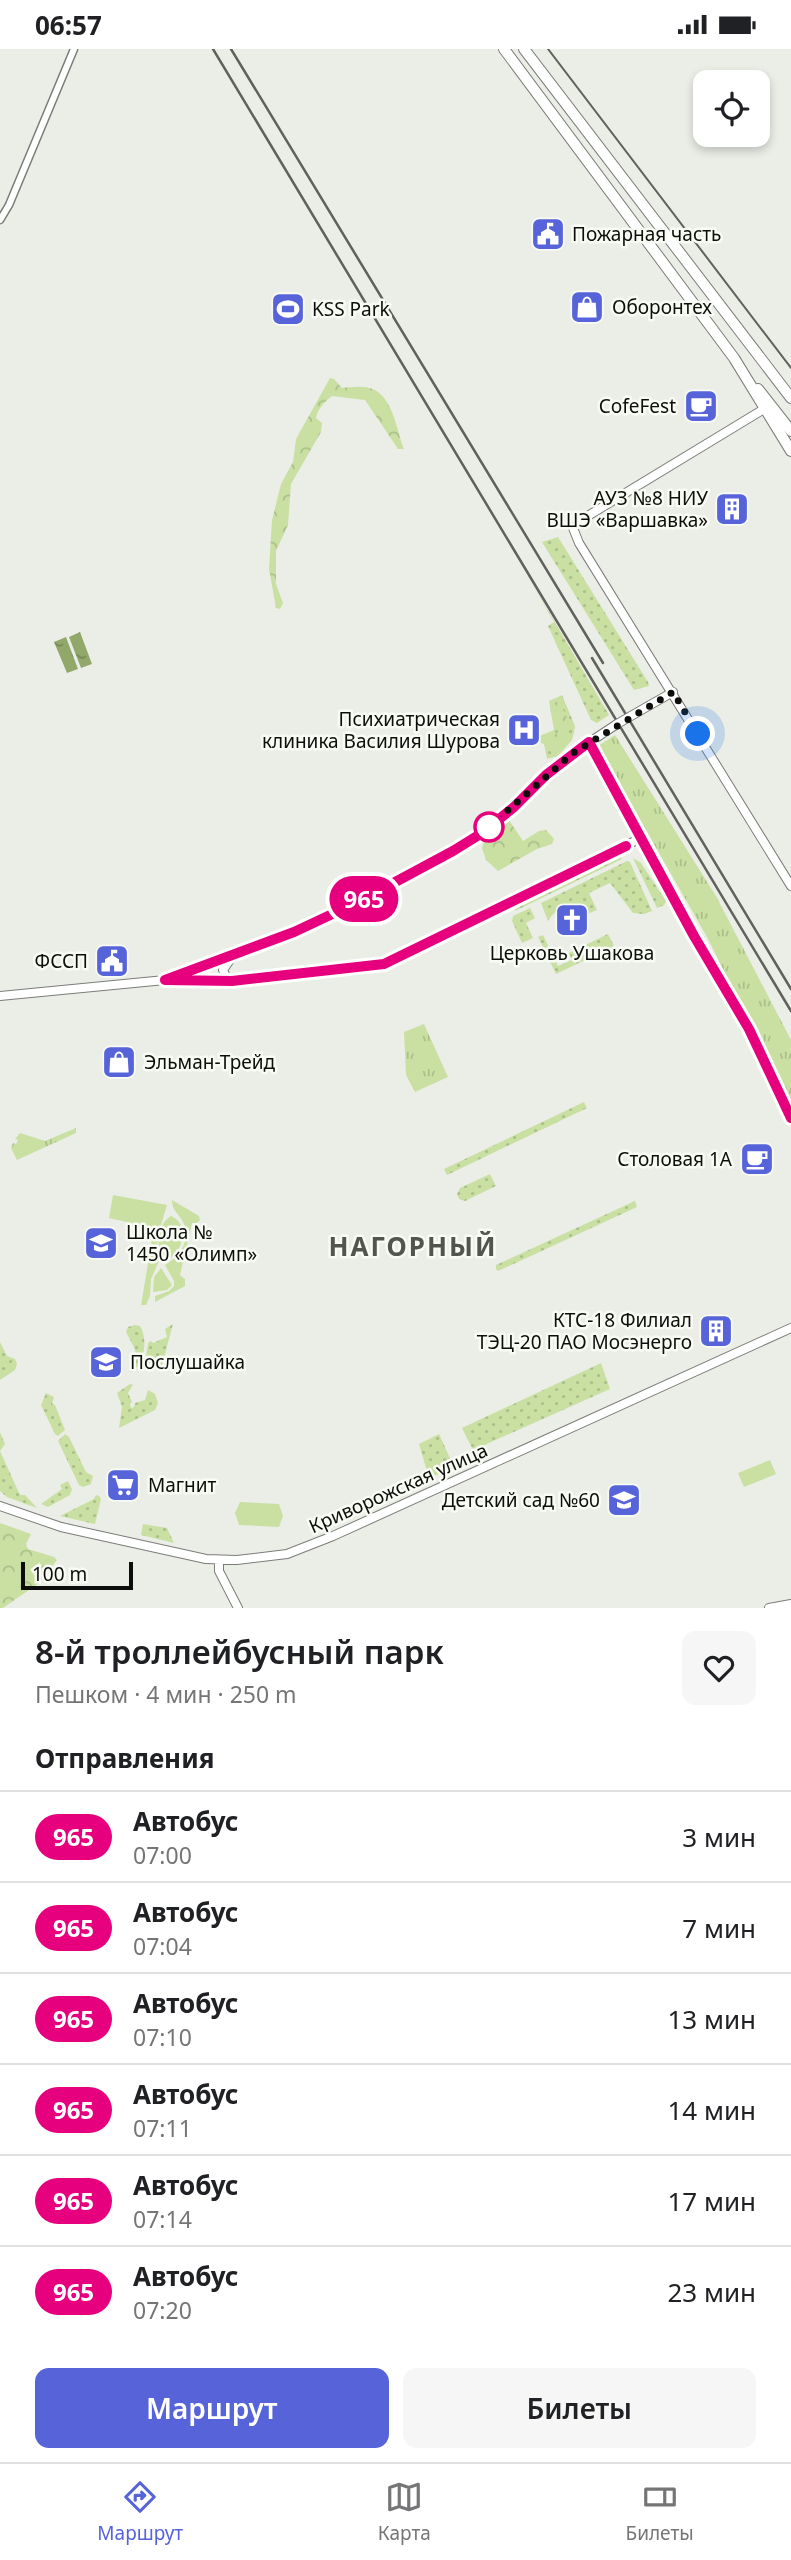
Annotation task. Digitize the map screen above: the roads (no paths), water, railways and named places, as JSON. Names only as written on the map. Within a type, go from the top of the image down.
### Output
[{"type":"main road","points":[[504,49],[791,431]]},
{"type":"main road","points":[[524,49],[791,398]]},
{"type":"main road","points":[[734,358],[791,451]]},
{"type":"street","points":[[0,220],[9,205],[74,49]]},
{"type":"street","points":[[764,409],[596,510],[573,528],[579,543],[791,886]]},
{"type":"street","points":[[165,980],[294,932],[358,902],[453,851],[482,833],[514,807],[546,775],[589,742],[673,692]]},
{"type":"street","points":[[589,742],[694,936],[749,1029],[791,1118]]},
{"type":"street","points":[[0,996],[165,980],[232,981],[384,964],[641,838]]},
{"type":"street","points":[[232,981],[223,970],[235,954]]},
{"type":"street","name":"Криворожская улица","points":[[0,1506],[20,1515],[80,1532],[219,1560],[287,1554],[791,1328]]},
{"type":"street","points":[[219,1560],[219,1571],[238,1608]]},
{"type":"street","points":[[769,1608],[791,1604]]},
{"type":"water","points":[[80,632],[92,664],[81,668],[69,637]]},
{"type":"water","points":[[66,637],[78,669],[67,673],[54,642]]},
{"type":"tram line","points":[[548,49],[791,368]]},
{"type":"railway","points":[[213,49],[791,1011]]},
{"type":"railway","points":[[231,49],[603,663]]},
{"type":"railway","points":[[592,658],[791,989]]},
{"type":"place","name":"Пожарная часть","points":[[548,234]]},
{"type":"place","name":"Оборонтех","points":[[587,307]]},
{"type":"place","name":"KSS Park","points":[[288,309]]},
{"type":"place","name":"CofeFest","points":[[701,406]]},
{"type":"place","name":"АУЗ №8 НИУ ВШЭ «Варшавка»","points":[[732,509]]},
{"type":"place","name":"Психиатрическая клиника Василия Шурова","points":[[524,730]]},
{"type":"place","name":"Церковь Ушакова","points":[[572,920]]},
{"type":"place","name":"ФССП","points":[[112,961]]},
{"type":"place","name":"Эльман-Трейд","points":[[119,1062]]},
{"type":"place","name":"Столовая 1А","points":[[757,1159]]},
{"type":"place","name":"Школа № 1450 «Олимп»","points":[[101,1243]]},
{"type":"place","name":"КТС-18 Филиал ТЭЦ-20 ПАО Мосэнерго","points":[[716,1331]]},
{"type":"place","name":"Послушайка","points":[[106,1362]]},
{"type":"place","name":"Магнит","points":[[123,1485]]},
{"type":"place","name":"Детский сад №60","points":[[624,1500]]},
{"type":"district","name":"НАГОРНЫЙ","points":[[413,1246]]}]
